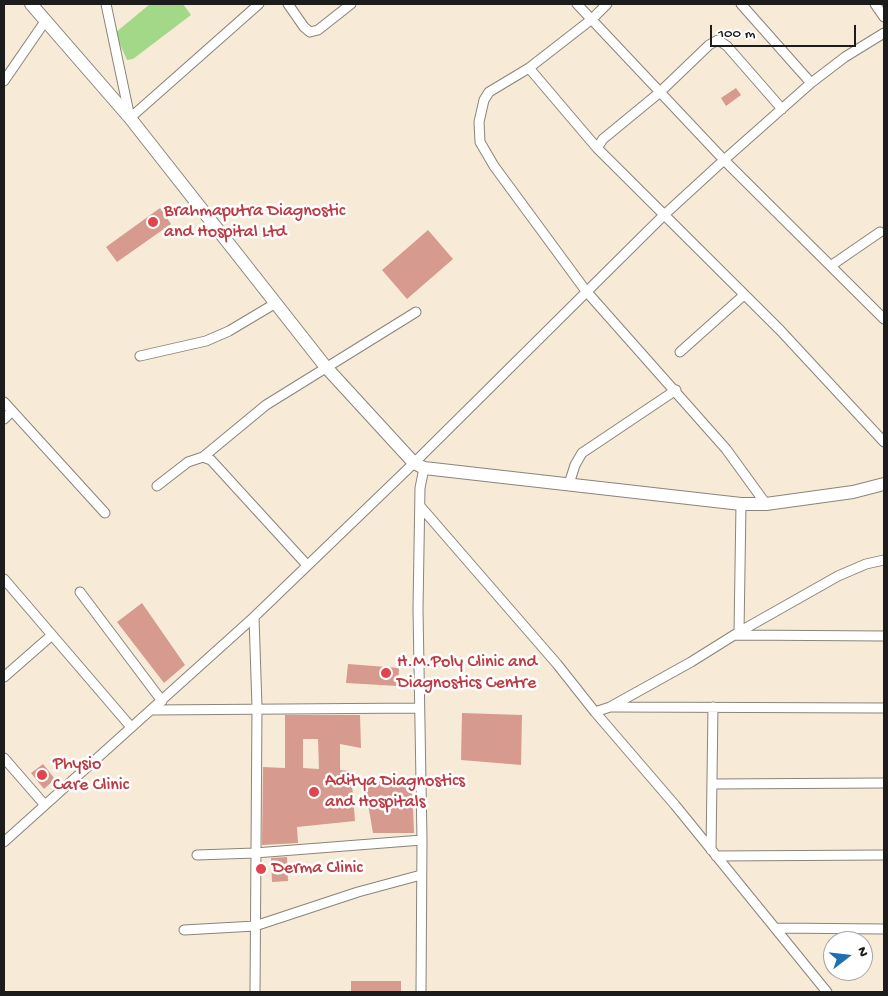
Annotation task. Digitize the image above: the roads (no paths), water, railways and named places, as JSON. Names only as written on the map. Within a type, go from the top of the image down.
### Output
[{"type":"main road","points":[[31,4],[130,118],[327,368],[419,465],[741,504],[766,504],[853,492],[884,484]]},
{"type":"street","points":[[106,4],[130,118],[259,4]]},
{"type":"street","points":[[288,4],[304,27],[310,32],[318,30],[351,4]]},
{"type":"street","points":[[577,4],[724,160],[832,265],[884,320]]},
{"type":"street","points":[[607,4],[592,19],[529,68],[489,92],[484,100],[479,122],[480,142],[494,166],[586,291],[676,390],[726,450],[766,504]]},
{"type":"street","points":[[740,4],[811,83]]},
{"type":"street","points":[[875,4],[884,17]]},
{"type":"street","points":[[4,81],[46,20]]},
{"type":"street","points":[[4,842],[254,617],[306,565],[419,465],[586,291],[664,215],[811,83],[841,60],[884,33]]},
{"type":"street","points":[[597,148],[603,139],[660,94],[709,45],[718,40],[727,46],[782,109]]},
{"type":"street","points":[[529,68],[597,148],[744,295],[884,442]]},
{"type":"street","points":[[832,265],[880,232]]},
{"type":"street","points":[[680,352],[744,295]]},
{"type":"street","points":[[140,356],[206,341],[229,331],[276,303]]},
{"type":"street","points":[[157,486],[188,462],[203,457],[266,404],[416,312]]},
{"type":"street","points":[[569,484],[575,465],[582,453],[676,390]]},
{"type":"street","points":[[4,402],[105,513]]},
{"type":"street","points":[[4,420],[12,411]]},
{"type":"street","points":[[203,457],[217,466],[306,565]]},
{"type":"street","points":[[419,465],[418,708],[422,840],[420,992]]},
{"type":"street","points":[[736,634],[741,504]]},
{"type":"street","points":[[420,506],[558,664],[595,712],[714,853],[827,992]]},
{"type":"street","points":[[595,712],[610,707],[691,662],[838,576],[866,564],[884,560]]},
{"type":"street","points":[[4,579],[131,727]]},
{"type":"street","points":[[80,592],[162,701]]},
{"type":"street","points":[[254,617],[257,707],[255,992]]},
{"type":"street","points":[[736,634],[884,636]]},
{"type":"street","points":[[4,676],[52,635]]},
{"type":"street","points":[[151,710],[257,707],[418,708]]},
{"type":"street","points":[[610,707],[884,708]]},
{"type":"street","points":[[714,707],[712,784],[714,853]]},
{"type":"street","points":[[4,758],[44,804]]},
{"type":"street","points":[[712,784],[884,783]]},
{"type":"street","points":[[197,855],[255,853],[422,840]]},
{"type":"street","points":[[714,853],[884,855]]},
{"type":"street","points":[[184,930],[254,926],[421,875]]},
{"type":"street","points":[[775,928],[884,929]]},
{"type":"place","name":"Brahmaputra Diagnostic and Hospital Ltd","points":[[153,222]]},
{"type":"place","name":"H.M.Poly Clinic and Diagnostics Centre","points":[[386,673]]},
{"type":"place","name":"Physio Care Clinic","points":[[42,775]]},
{"type":"place","name":"Aditya Diagnostics and Hospitals","points":[[314,792]]},
{"type":"place","name":"Derma Clinic","points":[[261,869]]}]
